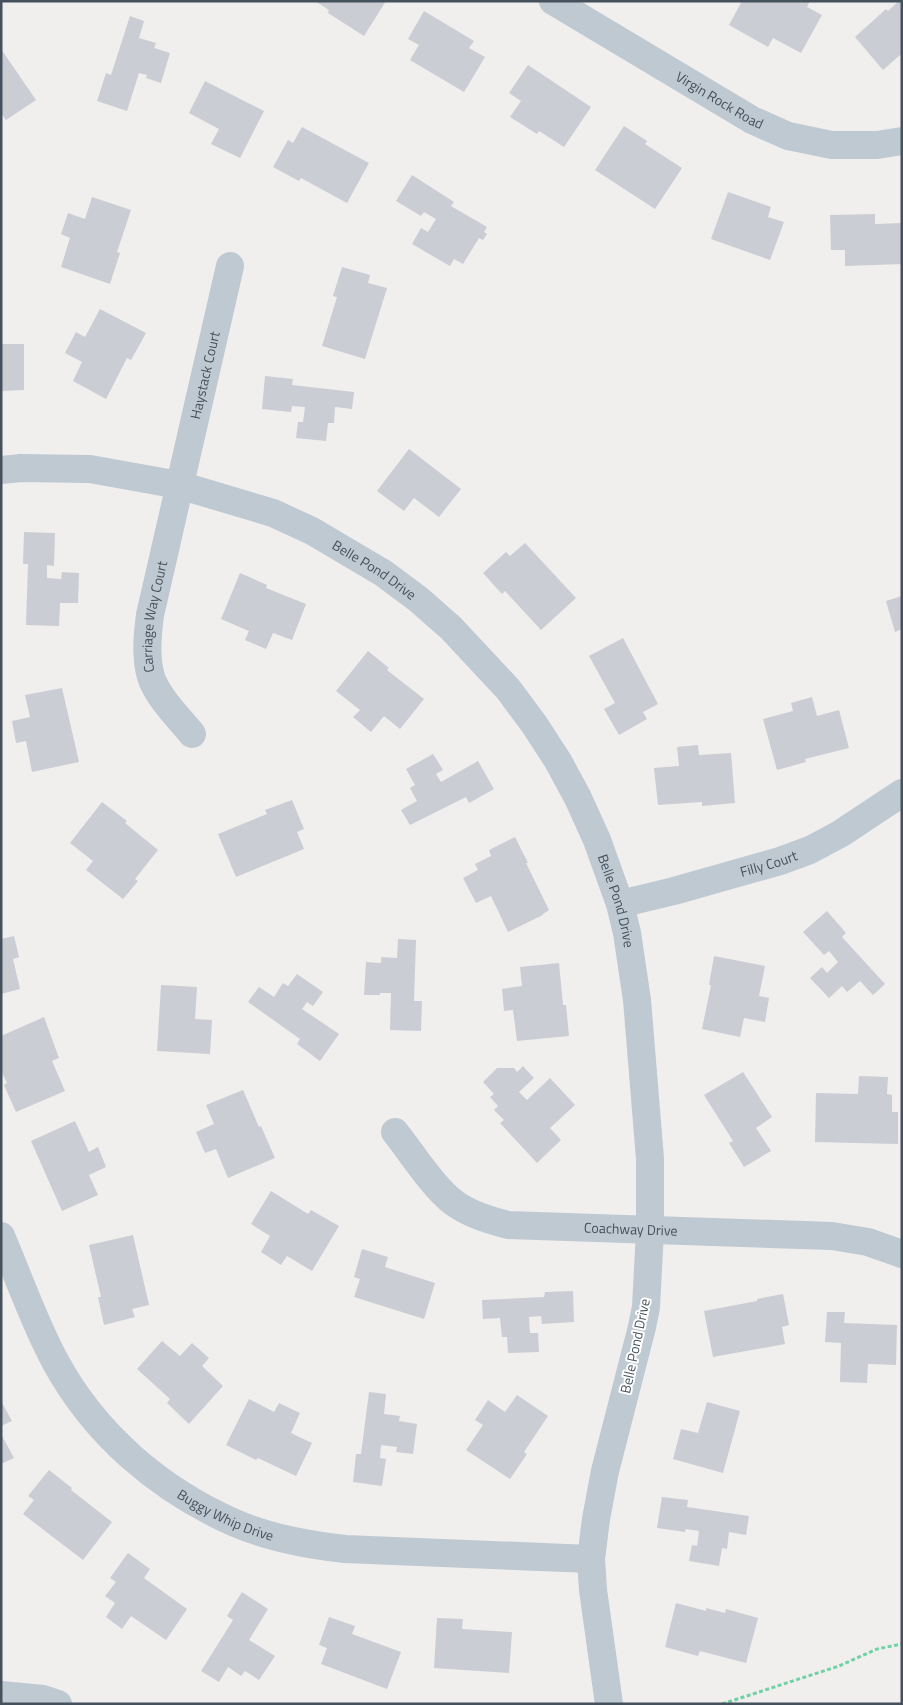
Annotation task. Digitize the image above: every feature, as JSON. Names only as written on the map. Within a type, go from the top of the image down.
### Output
[{"type":"street","name":"Virgin Rock Road","points":[[553,1],[752,120],[788,136],[832,145],[877,145],[902,141]]},
{"type":"street","name":"Haystack Court","points":[[179,485],[230,266]]},
{"type":"street","name":"Belle Pond Drive","points":[[1,470],[20,468],[90,469],[179,485],[272,513],[312,531],[383,573],[418,599],[451,628],[508,689],[558,761],[578,798],[597,840],[620,904],[627,932],[637,1000],[650,1159],[650,1231],[646,1307],[605,1471],[591,1559],[593,1590],[609,1704]]},
{"type":"street","name":"Carriage Way Court","points":[[179,485],[150,615],[146,642],[154,687],[192,734]]},
{"type":"street","name":"Filly Court","points":[[620,904],[780,861],[810,850],[840,834],[902,792]]},
{"type":"street","name":"Coachway Drive","points":[[396,1132],[443,1194],[466,1210],[508,1225],[832,1236],[868,1242],[902,1254]]},
{"type":"street","name":"Buggy Whip Drive","points":[[1,1236],[43,1336],[70,1386],[103,1430],[122,1450],[143,1468],[187,1499],[236,1524],[283,1539],[315,1546],[345,1549],[591,1559]]},
{"type":"street","points":[[1,1695],[43,1699],[58,1704]]},
{"type":"path","points":[[722,1704],[839,1666],[877,1649],[902,1644]]},
{"type":"building","points":[[315,1],[386,1],[364,36],[328,13],[329,10]]},
{"type":"building","points":[[742,1],[810,1],[807,7],[822,15],[801,53],[773,38],[768,47],[729,25]]},
{"type":"building","points":[[899,1],[902,1],[902,58],[900,55],[883,70],[855,37],[886,9],[888,11]]},
{"type":"building","points":[[424,11],[474,41],[469,48],[485,57],[464,92],[410,60],[419,45],[408,39]]},
{"type":"building","points":[[130,16],[144,21],[139,38],[156,43],[154,48],[170,53],[161,83],[146,78],[147,75],[139,73],[127,111],[97,101],[106,73],[111,75]]},
{"type":"building","points":[[1,49],[36,100],[6,120],[1,113]]},
{"type":"building","points":[[528,65],[591,107],[564,147],[539,131],[537,134],[510,117],[521,101],[509,93]]},
{"type":"building","points":[[205,81],[264,111],[240,158],[211,144],[219,129],[189,113]]},
{"type":"building","points":[[624,126],[647,141],[645,144],[682,168],[655,209],[595,170]]},
{"type":"building","points":[[302,127],[369,163],[347,203],[301,178],[299,181],[273,167],[288,140],[293,143]]},
{"type":"building","points":[[412,175],[454,202],[451,206],[487,227],[484,232],[487,234],[483,240],[479,238],[463,264],[454,259],[450,266],[412,244],[421,228],[428,232],[436,219],[424,212],[421,216],[396,201]]},
{"type":"building","points":[[728,192],[771,207],[768,217],[784,222],[770,260],[711,239]]},
{"type":"building","points":[[92,197],[131,210],[117,252],[120,253],[110,284],[61,267],[70,238],[61,234],[68,213],[85,219]]},
{"type":"building","points":[[875,214],[875,224],[902,223],[902,264],[845,266],[845,250],[831,250],[830,215]]},
{"type":"building","points":[[342,267],[370,275],[368,283],[387,288],[365,359],[322,346],[337,297],[333,296]]},
{"type":"building","points":[[100,309],[146,333],[131,360],[127,358],[106,399],[73,381],[82,362],[65,353],[76,332],[85,337]]},
{"type":"building","points":[[1,344],[24,344],[24,390],[1,391]]},
{"type":"building","points":[[265,376],[293,379],[292,385],[354,392],[352,409],[335,407],[334,423],[328,423],[326,441],[296,438],[298,422],[303,422],[305,407],[292,406],[291,412],[262,409]]},
{"type":"building","points":[[409,449],[461,489],[439,517],[414,498],[404,511],[377,491]]},
{"type":"building","points":[[24,532],[55,533],[54,566],[47,565],[47,578],[61,579],[62,572],[79,573],[78,603],[60,603],[59,626],[26,625],[28,564],[23,564]]},
{"type":"building","points":[[525,543],[576,598],[541,630],[505,591],[502,594],[483,573],[506,552],[510,556]]},
{"type":"building","points":[[240,573],[267,585],[266,588],[306,604],[292,640],[273,633],[266,649],[245,640],[249,631],[221,619]]},
{"type":"building","points":[[902,596],[902,629],[895,632],[886,601]]},
{"type":"building","points":[[623,638],[658,704],[643,712],[647,719],[619,735],[604,709],[615,703],[589,656]]},
{"type":"building","points":[[368,651],[389,668],[387,670],[424,699],[400,729],[384,716],[371,732],[353,717],[360,710],[336,691]]},
{"type":"building","points":[[62,688],[79,762],[32,772],[26,741],[16,743],[12,721],[30,717],[25,695]]},
{"type":"building","points":[[812,697],[817,716],[839,710],[849,748],[805,759],[806,762],[777,770],[763,719],[793,711],[791,703]]},
{"type":"building","points":[[698,745],[699,755],[731,753],[735,803],[702,806],[702,802],[658,805],[654,768],[679,766],[677,747]]},
{"type":"building","points":[[433,754],[443,770],[436,774],[441,782],[478,761],[494,789],[469,803],[466,797],[410,825],[401,810],[417,801],[410,788],[415,785],[406,769]]},
{"type":"building","points":[[292,800],[304,829],[297,832],[304,849],[236,877],[218,834],[267,814],[265,810]]},
{"type":"building","points":[[102,802],[127,821],[125,823],[158,850],[135,879],[138,881],[123,899],[86,870],[93,861],[70,843]]},
{"type":"building","points":[[515,837],[549,910],[543,915],[508,932],[491,896],[476,903],[463,878],[478,870],[475,864],[491,856],[489,850]]},
{"type":"building","points":[[827,911],[846,933],[842,937],[885,984],[873,995],[860,981],[847,992],[842,986],[829,998],[810,978],[822,967],[827,973],[838,962],[829,951],[824,955],[803,932]]},
{"type":"building","points":[[14,936],[19,957],[13,959],[20,989],[1,994],[1,939]]},
{"type":"building","points":[[398,939],[416,940],[414,1001],[422,1001],[421,1031],[390,1030],[391,993],[364,995],[366,962],[381,963],[381,957],[397,958]]},
{"type":"building","points":[[714,956],[765,966],[759,996],[769,998],[765,1022],[744,1018],[740,1037],[702,1029],[711,985],[709,985]]},
{"type":"building","points":[[559,963],[563,1005],[566,1005],[569,1036],[517,1041],[513,1010],[504,1011],[502,989],[522,986],[520,967]]},
{"type":"building","points":[[297,974],[323,992],[313,1006],[307,1002],[302,1009],[339,1034],[320,1061],[297,1044],[300,1039],[248,1002],[259,987],[274,997],[283,983],[288,986]]},
{"type":"building","points":[[161,985],[197,987],[195,1019],[212,1020],[210,1054],[157,1051]]},
{"type":"building","points":[[44,1017],[59,1058],[52,1061],[65,1091],[16,1112],[4,1085],[7,1083],[1,1070],[1,1036]]},
{"type":"building","points":[[523,1066],[534,1078],[519,1092],[527,1100],[550,1078],[575,1105],[550,1128],[561,1140],[537,1163],[500,1123],[504,1120],[494,1110],[498,1106],[490,1097],[494,1094],[483,1082],[497,1068],[514,1068],[517,1072]]},
{"type":"building","points":[[743,1072],[772,1117],[756,1128],[771,1151],[744,1167],[729,1143],[733,1141],[704,1095]]},
{"type":"building","points":[[859,1076],[888,1077],[887,1094],[892,1095],[892,1112],[898,1112],[898,1144],[815,1142],[816,1093],[858,1094]]},
{"type":"building","points":[[243,1090],[275,1158],[228,1178],[216,1149],[205,1153],[196,1132],[214,1124],[206,1105]]},
{"type":"building","points":[[75,1121],[89,1152],[98,1147],[106,1167],[89,1175],[98,1195],[62,1211],[31,1141]]},
{"type":"building","points":[[271,1191],[308,1214],[311,1210],[339,1226],[312,1271],[287,1256],[281,1265],[261,1252],[270,1236],[251,1224]]},
{"type":"building","points":[[133,1235],[149,1305],[132,1309],[135,1317],[104,1325],[98,1297],[101,1297],[89,1245]]},
{"type":"building","points":[[362,1249],[388,1257],[385,1267],[435,1283],[424,1319],[354,1297],[360,1279],[354,1277]]},
{"type":"building","points":[[573,1291],[574,1322],[542,1324],[541,1316],[529,1317],[530,1333],[538,1333],[539,1352],[508,1353],[507,1337],[502,1337],[500,1318],[483,1319],[482,1300],[544,1297],[545,1292]]},
{"type":"building","points":[[783,1294],[789,1325],[782,1327],[785,1344],[713,1357],[704,1311]]},
{"type":"building","points":[[827,1312],[845,1312],[844,1323],[897,1325],[896,1365],[868,1364],[867,1383],[840,1382],[841,1343],[825,1342]]},
{"type":"building","points":[[162,1341],[180,1356],[192,1343],[209,1358],[202,1366],[223,1386],[189,1424],[167,1403],[170,1399],[137,1369]]},
{"type":"building","points":[[369,1392],[386,1394],[384,1414],[400,1416],[399,1421],[417,1424],[413,1454],[396,1452],[397,1447],[381,1445],[380,1458],[386,1459],[382,1486],[353,1482],[356,1454],[361,1454]]},
{"type":"building","points":[[517,1395],[548,1416],[524,1452],[527,1454],[510,1479],[466,1450],[483,1425],[475,1420],[488,1400],[505,1412]]},
{"type":"building","points":[[249,1399],[274,1412],[279,1403],[300,1413],[291,1433],[312,1443],[296,1476],[258,1458],[256,1460],[226,1445]]},
{"type":"building","points":[[1,1401],[12,1421],[1,1426]]},
{"type":"building","points":[[707,1402],[740,1411],[723,1473],[673,1459],[681,1429],[698,1433]]},
{"type":"building","points":[[1,1434],[14,1458],[1,1464]]},
{"type":"building","points":[[49,1470],[112,1522],[83,1560],[23,1514],[34,1500],[28,1496]]},
{"type":"building","points":[[662,1497],[688,1500],[687,1507],[749,1516],[746,1535],[729,1532],[727,1549],[722,1548],[719,1566],[689,1561],[692,1545],[697,1546],[699,1531],[686,1529],[685,1532],[657,1528]]},
{"type":"building","points":[[128,1553],[150,1569],[144,1578],[187,1609],[166,1640],[131,1616],[122,1629],[106,1617],[115,1603],[105,1596],[116,1582],[110,1578]]},
{"type":"building","points":[[242,1592],[268,1609],[249,1640],[275,1656],[259,1680],[245,1671],[241,1676],[228,1667],[219,1682],[201,1671],[233,1620],[227,1616]]},
{"type":"building","points":[[676,1603],[706,1611],[706,1608],[725,1613],[726,1609],[758,1618],[746,1663],[700,1651],[698,1656],[665,1647]]},
{"type":"building","points":[[329,1617],[355,1626],[352,1634],[401,1652],[387,1689],[321,1664],[327,1648],[319,1645]]},
{"type":"building","points":[[437,1618],[463,1619],[462,1629],[512,1632],[509,1673],[434,1668]]}]
